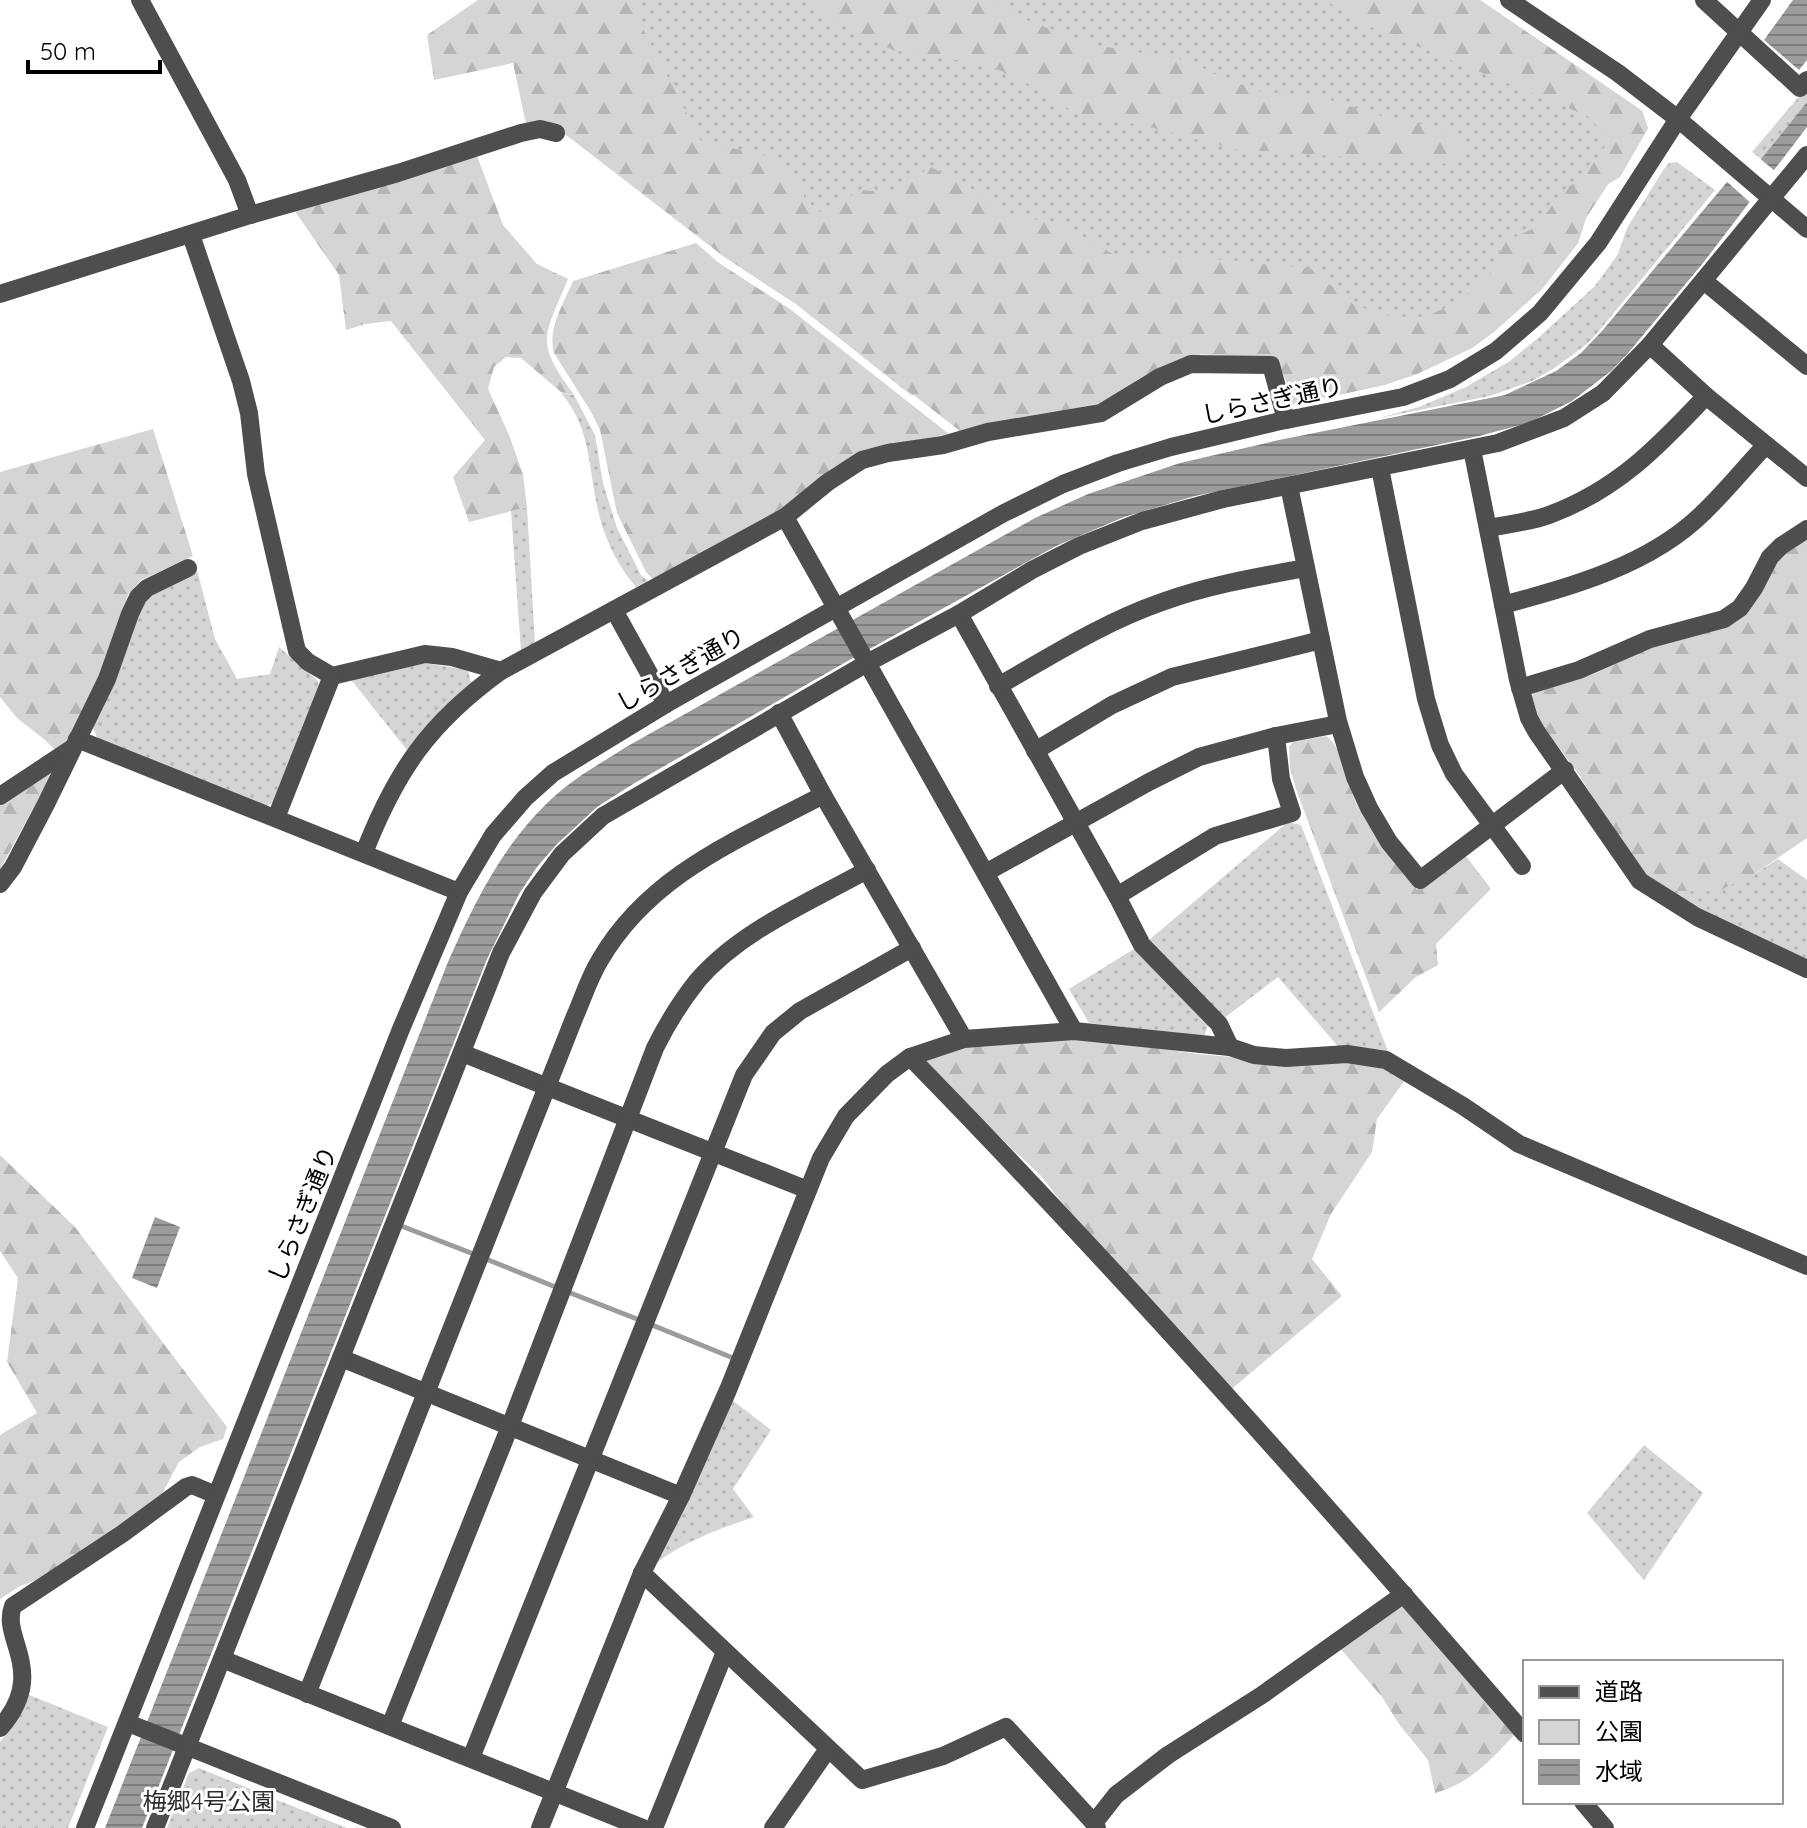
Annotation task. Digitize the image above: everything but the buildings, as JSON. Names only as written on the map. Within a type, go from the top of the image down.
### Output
[{"type":"street","points":[[140,0],[237,180],[250,215]]},
{"type":"street","points":[[1509,0],[1618,73],[1678,119],[1807,229]]},
{"type":"street","points":[[1704,0],[1800,88],[1807,80]]},
{"type":"street","name":"しらさぎ通り","points":[[85,1828],[135,1726],[216,1495],[401,1029],[459,892],[493,835],[534,790],[553,773],[666,704],[841,613],[1004,513],[1063,484],[1171,447],[1403,397],[1450,379],[1496,351],[1540,313],[1573,276],[1762,0]]},
{"type":"street","points":[[0,294],[521,133],[540,129],[556,133]]},
{"type":"street","points":[[155,1828],[182,1745],[222,1659],[517,920],[562,854],[603,816],[779,713],[866,657],[959,614],[1079,546],[1142,521],[1223,499],[1498,443],[1564,418],[1603,393],[1650,345],[1769,196],[1807,155]]},
{"type":"street","points":[[191,235],[241,381],[249,413],[256,474],[297,651],[308,662],[332,676],[425,654],[452,657],[501,671]]},
{"type":"street","points":[[1704,281],[1807,366]]},
{"type":"street","points":[[1650,345],[1706,396],[1807,478]]},
{"type":"street","points":[[364,853],[384,803],[406,766],[432,732],[472,692],[501,671],[785,517],[828,482],[862,460],[943,445],[988,432],[1101,413],[1160,377],[1191,364],[1271,365],[1286,420]]},
{"type":"street","points":[[1488,528],[1546,516],[1595,495],[1652,453],[1706,396]]},
{"type":"street","points":[[1503,605],[1607,573],[1669,539],[1702,515],[1766,445]]},
{"type":"street","points":[[1472,449],[1520,688],[1529,718],[1597,823],[1607,832],[1640,881],[1697,917],[1807,969]]},
{"type":"street","points":[[1380,468],[1426,699],[1440,745],[1454,774],[1522,866]]},
{"type":"street","points":[[1289,486],[1338,724],[1355,777],[1389,842],[1420,880],[1565,770]]},
{"type":"street","points":[[785,517],[1074,1031]]},
{"type":"street","points":[[1520,688],[1579,670],[1650,639],[1724,619],[1740,608],[1770,557],[1807,529]]},
{"type":"street","points":[[0,884],[13,867],[107,679],[138,597],[147,588],[188,568]]},
{"type":"street","points":[[998,686],[1099,629],[1162,602],[1238,580],[1306,568]]},
{"type":"street","points":[[614,610],[666,704]]},
{"type":"street","points":[[959,614],[1142,945],[1219,1024],[1230,1047]]},
{"type":"street","points":[[1035,751],[1112,705],[1172,677],[1321,640]]},
{"type":"street","points":[[276,818],[332,676]]},
{"type":"street","points":[[779,713],[964,1039]]},
{"type":"street","points":[[987,872],[1199,757],[1276,736],[1338,724]]},
{"type":"street","points":[[1117,896],[1215,836],[1292,813],[1281,779],[1276,736]]},
{"type":"street","points":[[0,796],[75,743]]},
{"type":"street","points":[[75,743],[276,818],[459,892]]},
{"type":"street","points":[[307,1694],[599,961],[654,892],[692,865],[823,795]]},
{"type":"street","points":[[390,1726],[662,1035],[699,979],[736,945],[867,870]]},
{"type":"street","points":[[471,1758],[744,1075],[773,1033],[800,1011],[912,948]]},
{"type":"street","points":[[540,1828],[642,1573],[681,1496],[832,1136],[846,1116],[887,1074],[910,1057],[964,1039],[1074,1031],[1230,1047],[1254,1055],[1275,1057],[1347,1054],[1386,1060],[1519,1144],[1807,1266]]},
{"type":"street","points":[[462,1053],[808,1190]]},
{"type":"street","points":[[910,1057],[1049,1199],[1404,1594],[1523,1732]]},
{"type":"street","points":[[341,1358],[681,1496]]},
{"type":"street","points":[[0,1728],[7,1720],[21,1688],[20,1660],[7,1624],[13,1606],[186,1487],[192,1485],[216,1495]]},
{"type":"street","points":[[642,1573],[862,1780],[943,1756],[1006,1727],[1095,1826],[1116,1795],[1168,1755],[1262,1695],[1404,1594]]},
{"type":"street","points":[[654,1828],[725,1652]]},
{"type":"street","points":[[222,1659],[643,1828]]},
{"type":"street","points":[[135,1726],[392,1828]]},
{"type":"street","points":[[773,1828],[828,1749]]},
{"type":"street","points":[[1585,1804],[1605,1828]]},
{"type":"green space","points":[[478,0],[635,0],[642,27],[701,141],[776,158],[804,188],[804,198],[819,212],[862,190],[891,193],[931,167],[979,193],[1004,216],[1058,222],[1118,257],[1176,255],[1312,269],[1354,305],[1395,317],[1425,317],[1456,303],[1488,277],[1505,241],[1535,228],[1564,190],[1583,177],[1607,144],[1607,138],[1590,117],[1356,21],[1326,0],[1480,0],[1642,111],[1648,128],[1620,177],[1608,184],[1586,218],[1578,243],[1542,289],[1472,348],[1417,374],[1384,385],[1292,405],[1277,359],[1202,354],[1187,357],[1143,376],[1101,403],[960,431],[796,304],[723,256],[557,128],[526,124],[513,63],[434,80],[427,35]]},
{"type":"green space","points":[[554,0],[1480,0],[1642,111],[1648,128],[1620,177],[1608,184],[1586,218],[1578,243],[1542,289],[1472,348],[1417,374],[1384,385],[1292,405],[1277,359],[1202,354],[1187,357],[1143,376],[1101,403],[911,395],[796,304],[723,256],[704,239]]},
{"type":"green space","points":[[811,0],[992,0],[1027,20],[1090,44],[1184,60],[1258,91],[1326,99],[1395,120],[1436,126],[1461,138],[1466,157],[1454,164],[1235,149],[1142,125],[1080,116],[1039,89],[988,65],[893,50],[826,17]]},
{"type":"green space","points":[[1807,87],[1807,102],[1761,159],[1752,152]]},
{"type":"green space","points":[[477,156],[503,225],[537,264],[568,279],[547,338],[553,362],[574,395],[561,392],[521,358],[506,357],[494,367],[488,389],[523,474],[527,507],[469,522],[453,477],[485,440],[391,321],[346,330],[339,275],[294,210]]},
{"type":"green space","points":[[1677,162],[1715,190],[1587,344],[1532,381],[1490,396],[1379,418],[1419,407],[1466,387],[1510,361],[1538,338],[1595,286],[1618,254],[1627,228],[1664,169],[1669,163]]},
{"type":"green space","points":[[696,243],[719,263],[790,309],[949,434],[869,449],[834,467],[774,514],[653,579],[646,572],[617,513],[600,430],[554,353],[553,335],[573,281]]},
{"type":"green space","points":[[561,393],[574,395],[595,435],[603,483],[617,528],[641,575],[648,581],[636,587],[617,560],[604,531],[583,434],[571,406]]},
{"type":"green space","points":[[153,429],[193,556],[141,580],[128,595],[103,669],[65,747],[57,752],[17,718],[0,697],[0,472]]},
{"type":"green space","points":[[527,507],[535,644],[521,651],[511,511]]},
{"type":"green space","points":[[1807,536],[1807,838],[1753,875],[1718,891],[1659,891],[1540,722],[1532,696],[1594,674],[1658,644],[1701,631],[1773,566],[1784,551]]},
{"type":"green space","points":[[197,570],[215,639],[237,679],[270,674],[279,647],[318,681],[319,687],[274,802],[266,806],[98,740],[92,725],[112,688],[144,600],[149,594]]},
{"type":"green space","points":[[424,663],[468,670],[471,683],[444,707],[407,750],[349,677]]},
{"type":"green space","points":[[1326,736],[1340,756],[1362,814],[1417,890],[1465,855],[1491,889],[1436,944],[1438,965],[1416,977],[1379,1012],[1290,768],[1289,747],[1293,742]]},
{"type":"green space","points":[[54,764],[45,787],[0,869],[0,799]]},
{"type":"green space","points":[[1288,822],[1301,825],[1389,1054],[1342,1051],[1278,977],[1223,1019],[1148,941]]},
{"type":"green space","points":[[1778,859],[1807,880],[1807,965],[1659,891],[1753,875]]},
{"type":"green space","points":[[1134,949],[1208,1025],[1204,1037],[1089,1023],[1069,989]]},
{"type":"green space","points":[[1060,1038],[1256,1059],[1358,1060],[1408,1076],[1377,1119],[1372,1152],[1331,1214],[1312,1259],[1342,1296],[1233,1388],[1230,1389],[1041,1176],[920,1061],[989,1043]]},
{"type":"green space","points":[[0,1155],[75,1227],[227,1427],[223,1439],[200,1447],[179,1462],[162,1494],[108,1536],[43,1578],[20,1586],[0,1599],[0,1435],[37,1413],[7,1362],[18,1278],[0,1251]]},
{"type":"green space","points":[[732,1400],[771,1430],[733,1489],[754,1517],[690,1542],[655,1564]]},
{"type":"green space","points":[[1644,1445],[1703,1493],[1644,1580],[1587,1513]]},
{"type":"green space","points":[[1400,1602],[1517,1732],[1470,1777],[1435,1793],[1428,1760],[1382,1697],[1339,1647]]},
{"type":"green space","points":[[27,1694],[108,1727],[68,1828],[0,1828],[0,1742],[14,1724]]},
{"type":"green space","name":"梅郷4号公園","points":[[199,1768],[347,1828],[167,1828],[189,1773]]},
{"type":"water","points":[[1793,0],[1807,0],[1807,60],[1799,70],[1764,40]]},
{"type":"water","points":[[1807,102],[1807,127],[1703,263],[1611,371],[1572,401],[1528,423],[1479,436],[1195,496],[1124,517],[1056,546],[633,784],[597,807],[557,844],[519,894],[487,959],[142,1828],[105,1828],[448,962],[496,868],[526,825],[544,806],[571,782],[626,747],[1035,518],[1088,494],[1180,463],[1505,395],[1556,371],[1581,353],[1602,331],[1727,182],[1761,159]]},
{"type":"water","points":[[155,1217],[180,1227],[157,1288],[132,1278]]},
{"type":"pier","points":[[1757,156],[1776,172],[1753,205],[1725,180]]},
{"type":"waterway","points":[[404,1227],[471,1253]]},
{"type":"waterway","points":[[486,1259],[553,1286]]},
{"type":"waterway","points":[[568,1292],[637,1319]]},
{"type":"waterway","points":[[652,1325],[733,1358]]}]
